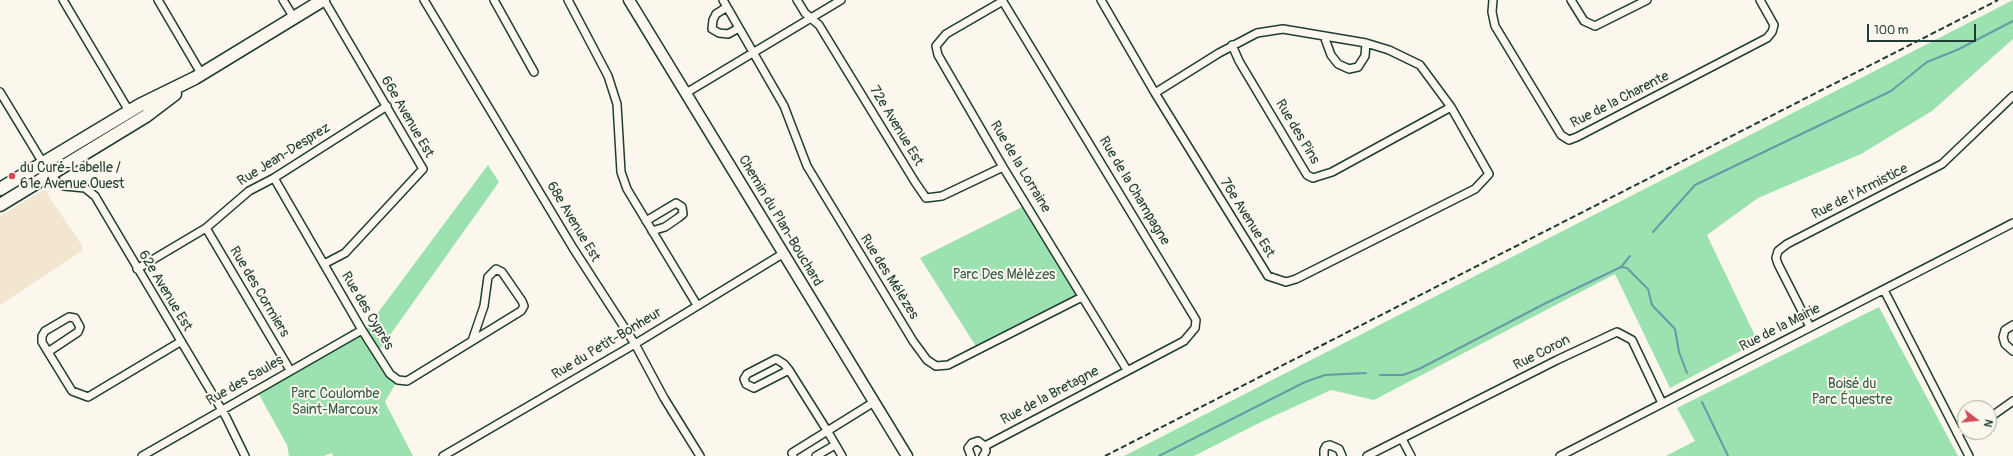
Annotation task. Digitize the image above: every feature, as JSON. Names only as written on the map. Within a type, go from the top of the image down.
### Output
[{"type":"main road","points":[[0,189],[129,111],[198,76],[324,0]]},
{"type":"main road","points":[[0,204],[146,116],[198,76]]},
{"type":"street","points":[[63,0],[129,111]]},
{"type":"street","points":[[158,0],[198,76]]},
{"type":"street","points":[[283,0],[294,18]]},
{"type":"street","name":"66e Avenue Est","points":[[324,0],[423,169],[345,253],[324,264]]},
{"type":"street","name":"68e Avenue Est","points":[[424,0],[573,248],[635,344],[664,398],[700,456]]},
{"type":"street","points":[[494,0],[534,72]]},
{"type":"street","points":[[568,0],[608,76],[617,104],[621,172],[627,189],[697,305]]},
{"type":"street","name":"Chemin du Plan-Bouchard","points":[[630,0],[907,456]]},
{"type":"street","name":"Rue des Mélèzes","points":[[723,0],[784,106],[806,166],[913,341],[927,360],[936,366],[948,365],[1082,297]]},
{"type":"street","name":"72e Avenue Est","points":[[797,0],[805,13],[819,25],[926,198],[942,196],[1003,167]]},
{"type":"street","points":[[686,94],[841,0]]},
{"type":"street","name":"Rue de la Lorraine","points":[[1003,0],[946,34],[936,46],[938,56],[1003,167],[1127,370]]},
{"type":"street","name":"Rue de la Champagne","points":[[1003,0],[1196,320],[1195,328],[1184,341],[1127,370]]},
{"type":"street","name":"76e Avenue Est","points":[[1101,0],[1155,93],[1259,263],[1268,276],[1286,282],[1296,279],[1475,188],[1489,174],[1451,107]]},
{"type":"street","name":"Rue de la Charente","points":[[1493,0],[1492,12],[1495,26],[1561,135],[1569,140],[1767,38],[1772,32],[1774,25],[1760,0]]},
{"type":"street","points":[[1571,0],[1584,21],[1595,26],[1647,0]]},
{"type":"street","points":[[727,7],[716,14],[713,20],[712,29],[719,33],[728,34],[739,28]]},
{"type":"street","points":[[1155,93],[1232,45],[1257,33],[1284,29],[1366,43],[1389,50],[1420,65],[1451,107]]},
{"type":"street","points":[[1324,36],[1331,55],[1338,64],[1349,69],[1358,67],[1365,56],[1366,43]]},
{"type":"street","name":"Rue des Pins","points":[[1232,45],[1239,61],[1307,175],[1313,178],[1332,172],[1451,107]]},
{"type":"street","name":"62e Avenue Est","points":[[0,92],[50,174],[61,185],[83,187],[91,192],[221,410],[245,456]]},
{"type":"street","name":"Rue de l'Armistice","points":[[1810,327],[1778,264],[1776,258],[1778,251],[1794,240],[1942,164],[2013,96]]},
{"type":"street","name":"Rue Jean-Desprez","points":[[137,268],[206,228],[249,191],[274,178],[387,106]]},
{"type":"street","name":"Rue des Cyprès","points":[[274,178],[362,330],[390,374],[398,380],[407,381],[522,311],[524,306],[522,301],[502,272],[496,269],[488,277],[484,306],[472,341]]},
{"type":"street","points":[[646,221],[676,203],[682,207],[683,214],[665,227],[652,231]]},
{"type":"street","name":"Rue de la Mairie","points":[[1560,456],[1810,327],[2012,226]]},
{"type":"street","name":"Rue des Cormiers","points":[[206,228],[290,370]]},
{"type":"street","name":"Rue du Petit-Bonheur","points":[[443,456],[635,344],[784,253]]},
{"type":"street","points":[[1884,290],[1957,433]]},
{"type":"street","points":[[48,352],[78,332],[80,327],[75,318],[69,317],[45,331],[42,336],[42,342],[48,352],[72,391],[88,397],[180,342]]},
{"type":"street","points":[[2013,325],[2005,330],[2003,337],[2005,344],[2013,351]]},
{"type":"street","name":"Rue des Saules","points":[[142,456],[362,330]]},
{"type":"street","name":"Rue Coron","points":[[1367,456],[1557,360],[1617,332],[1632,340],[1662,403]]},
{"type":"street","points":[[789,370],[754,388],[746,384],[744,379],[747,374],[776,359],[789,370],[842,456]]},
{"type":"street","name":"Rue de la Bretagne","points":[[971,456],[968,448],[972,443],[978,441],[985,446],[1127,370]]},
{"type":"street","points":[[1997,412],[2013,401]]},
{"type":"street","points":[[793,456],[792,452],[828,432],[874,402]]},
{"type":"street","points":[[1402,439],[1410,456]]},
{"type":"street","points":[[1961,440],[1969,456]]},
{"type":"street","points":[[816,456],[835,445]]},
{"type":"street","points":[[1324,456],[1326,446],[1330,445],[1339,449],[1342,456]]},
{"type":"street","points":[[983,456],[986,451],[985,446]]},
{"type":"shaded area","points":[[45,189],[82,245],[82,251],[0,305],[0,216]]},
{"type":"green space","points":[[2013,0],[2013,39],[1932,111],[1861,154],[1758,198],[1707,235],[1758,342],[1670,388],[1615,274],[1374,400],[1331,390],[1263,421],[1194,456],[1124,456]]},
{"type":"green space","points":[[488,165],[499,182],[380,349],[365,330]]},
{"type":"green space","name":"Parc Des Mélèzes","points":[[1024,206],[1079,296],[977,348],[920,258]]},
{"type":"green space","name":"Boisé du Parc Équestre","points":[[1879,307],[1958,456],[1666,456],[1695,441],[1677,408]]},
{"type":"green space","name":"Parc Coulombe Saint-Marcoux","points":[[362,330],[397,381],[385,402],[413,456],[333,456],[332,453],[324,456],[289,456],[287,445],[257,391]]},
{"type":"waterway","points":[[1653,232],[1695,185],[1891,91],[1927,62],[1957,50],[2013,21]]},
{"type":"waterway","points":[[1380,375],[1403,375],[1419,369],[1546,303],[1621,267],[1630,256]]},
{"type":"waterway","points":[[1621,267],[1627,268],[1648,289],[1652,305],[1675,329],[1679,352],[1687,373]]},
{"type":"waterway","points":[[1159,456],[1305,382],[1325,375],[1366,373]]},
{"type":"waterway","points":[[1702,402],[1728,456]]},
{"type":"railway","points":[[1105,456],[1998,0]]},
{"type":"place","name":"du Curé-Labelle / 61e Avenue Ouest","points":[[12,176]]}]
